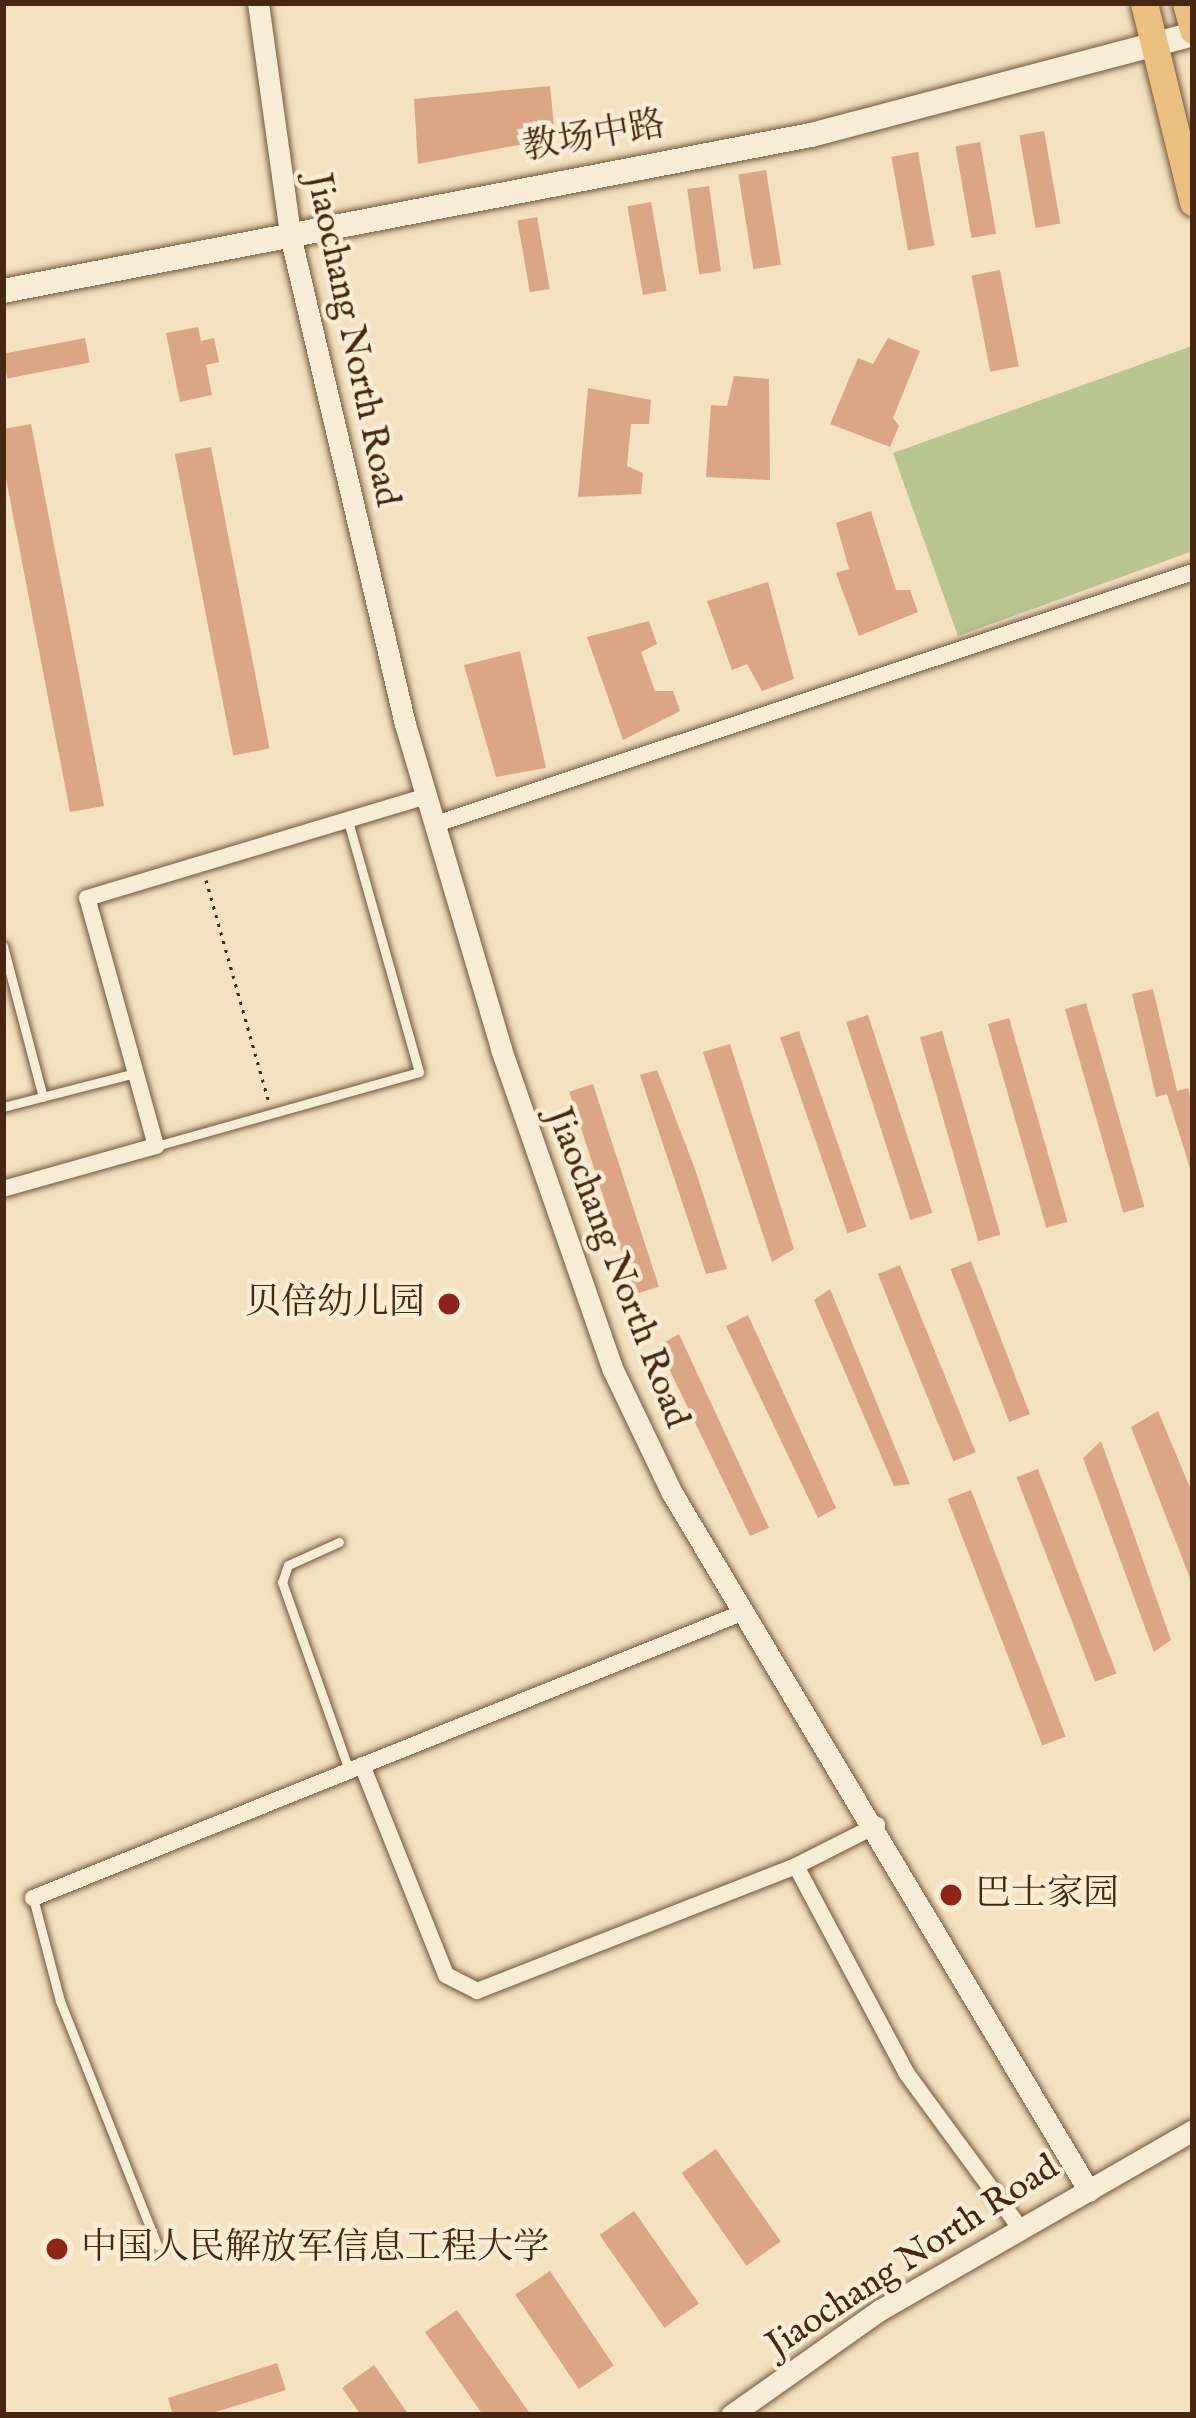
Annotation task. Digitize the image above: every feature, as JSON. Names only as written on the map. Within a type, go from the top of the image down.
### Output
[{"type":"highway","points":[[1144,3],[1179,38]]},
{"type":"highway","points":[[1186,3],[1179,38],[1193,202]]},
{"type":"main road","name":"教场中路","points":[[3,291],[811,135],[1179,38]]},
{"type":"street","name":"Jiaochang North Road","points":[[258,3],[290,235],[428,796],[501,1049],[613,1370],[673,1493],[877,1825],[1089,2191],[880,2310],[731,2415]]},
{"type":"street","points":[[436,824],[1193,572]]},
{"type":"street","points":[[3,1189],[156,1146],[87,898],[428,796]]},
{"type":"street","points":[[33,1898],[744,1612]]},
{"type":"street","points":[[356,1767],[438,1958],[459,1988],[495,1989],[796,1866],[877,1825]]},
{"type":"street","points":[[796,1866],[907,2074],[1021,2229]]},
{"type":"street","points":[[1089,2191],[1193,2130]]},
{"type":"lane","points":[[156,1146],[271,1109],[418,1072],[347,821]]},
{"type":"lane","points":[[3,946],[43,1097]]},
{"type":"lane","points":[[3,1107],[136,1073]]},
{"type":"lane","points":[[339,1542],[288,1565],[282,1582],[356,1767]]},
{"type":"lane","points":[[33,1898],[59,2000],[157,2245]]},
{"type":"path","points":[[202,864],[271,1109]]},
{"type":"green space","points":[[1192,346],[1193,551],[958,636],[893,453]]},
{"type":"building","points":[[550,86],[555,138],[418,164],[414,99]]},
{"type":"building","points":[[1044,131],[1060,224],[1036,228],[1019,135]]},
{"type":"building","points":[[980,142],[996,234],[972,238],[955,146]]},
{"type":"building","points":[[918,152],[934,246],[908,250],[891,157]]},
{"type":"building","points":[[766,170],[781,265],[753,269],[738,174]]},
{"type":"building","points":[[709,186],[721,271],[699,274],[687,189]]},
{"type":"building","points":[[651,202],[667,291],[643,295],[627,206]]},
{"type":"building","points":[[537,217],[550,289],[530,292],[517,220]]},
{"type":"building","points":[[1000,270],[1019,366],[990,372],[972,276]]},
{"type":"building","points":[[198,327],[201,341],[214,338],[219,362],[206,365],[212,395],[180,402],[166,333]]},
{"type":"building","points":[[85,338],[90,363],[7,379],[3,354]]},
{"type":"building","points":[[888,338],[920,351],[893,418],[899,426],[890,447],[830,424],[858,358],[873,364]]},
{"type":"building","points":[[734,376],[769,379],[770,480],[706,477],[711,405],[727,406]]},
{"type":"building","points":[[588,388],[651,400],[649,424],[631,424],[627,466],[643,473],[641,494],[578,497]]},
{"type":"building","points":[[31,424],[104,806],[70,812],[3,463],[3,429]]},
{"type":"building","points":[[211,447],[270,748],[233,755],[175,454]]},
{"type":"building","points":[[871,511],[896,590],[910,590],[918,612],[859,636],[836,573],[849,569],[836,523]]},
{"type":"building","points":[[768,582],[794,679],[762,691],[747,664],[732,670],[707,601]]},
{"type":"building","points":[[649,621],[657,644],[641,652],[655,691],[673,691],[680,711],[623,740],[587,637]]},
{"type":"building","points":[[520,651],[546,768],[496,777],[464,665]]},
{"type":"building","points":[[1153,989],[1177,1091],[1188,1088],[1193,1110],[1193,1178],[1167,1094],[1156,1097],[1132,994]]},
{"type":"building","points":[[1086,1003],[1144,1207],[1123,1213],[1065,1009]]},
{"type":"building","points":[[868,1015],[932,1213],[910,1220],[846,1022]]},
{"type":"building","points":[[1009,1018],[1067,1222],[1046,1228],[988,1024]]},
{"type":"building","points":[[799,1031],[866,1227],[847,1233],[780,1038]]},
{"type":"building","points":[[942,1031],[1000,1235],[978,1241],[920,1037]]},
{"type":"building","points":[[730,1044],[794,1249],[772,1262],[703,1052]]},
{"type":"building","points":[[657,1070],[727,1269],[706,1274],[640,1075]]},
{"type":"building","points":[[593,1084],[659,1287],[635,1294],[569,1092]]},
{"type":"building","points":[[971,1261],[1030,1414],[1009,1422],[950,1269]]},
{"type":"building","points":[[900,1265],[976,1452],[953,1461],[878,1274]]},
{"type":"building","points":[[830,1289],[910,1484],[894,1486],[814,1300]]},
{"type":"building","points":[[748,1315],[836,1508],[818,1518],[726,1326]]},
{"type":"building","points":[[679,1334],[769,1528],[750,1536],[658,1346]]},
{"type":"building","points":[[1158,1411],[1193,1495],[1192,1583],[1131,1427]]},
{"type":"building","points":[[1101,1441],[1171,1640],[1154,1652],[1083,1458]]},
{"type":"building","points":[[1038,1469],[1116,1673],[1095,1682],[1017,1477]]},
{"type":"building","points":[[971,1490],[1066,1736],[1042,1745],[948,1499]]},
{"type":"building","points":[[716,2149],[781,2242],[746,2266],[682,2173]]},
{"type":"building","points":[[634,2211],[699,2304],[664,2328],[600,2235]]},
{"type":"building","points":[[550,2271],[614,2366],[579,2389],[515,2294]]},
{"type":"building","points":[[457,2310],[531,2415],[483,2415],[425,2332]]},
{"type":"building","points":[[277,2363],[286,2390],[206,2415],[173,2415],[168,2398]]},
{"type":"building","points":[[374,2365],[409,2415],[361,2415],[342,2388]]},
{"type":"place","name":"贝倍幼儿园","points":[[449,1304]]},
{"type":"place","name":"巴士家园","points":[[951,1895]]},
{"type":"place","name":"中国人民解放军信息工程大学","points":[[57,2249]]}]
